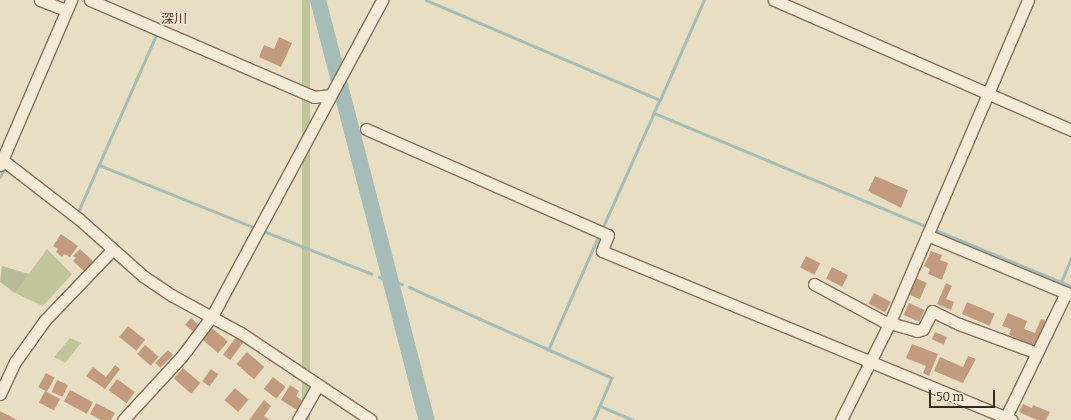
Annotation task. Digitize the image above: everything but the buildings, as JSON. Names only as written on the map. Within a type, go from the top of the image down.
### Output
[{"type":"street","points":[[40,0],[68,5],[1,161],[79,219],[143,276],[173,296],[212,316],[318,385],[365,418]]},
{"type":"street","points":[[90,0],[314,97],[330,95]]},
{"type":"street","points":[[123,420],[182,356],[212,316],[382,0]]},
{"type":"street","points":[[774,0],[1071,130]]},
{"type":"street","points":[[841,420],[890,322],[1028,0]]},
{"type":"street","points":[[366,129],[608,235],[602,251],[1009,419],[1037,353],[1069,294],[930,231]]},
{"type":"street","points":[[0,394],[15,362],[45,320],[113,249]]},
{"type":"street","points":[[814,284],[883,321],[917,331],[923,329],[932,311],[959,324],[1037,353]]},
{"type":"street","points":[[298,420],[318,385]]},
{"type":"green space","points":[[302,0],[310,0],[310,420],[302,420]]},
{"type":"green space","points":[[47,249],[72,274],[43,306],[15,293]]},
{"type":"green space","points":[[2,266],[29,274],[15,293],[0,282]]},
{"type":"green space","points":[[70,338],[81,343],[65,363],[54,357]]},
{"type":"waterway","points":[[83,0],[88,3]]},
{"type":"waterway","points":[[318,0],[427,420]]},
{"type":"waterway","points":[[426,0],[660,100],[654,113],[928,227]]},
{"type":"waterway","points":[[660,100],[704,0]]},
{"type":"waterway","points":[[78,212],[156,35],[139,27]]},
{"type":"waterway","points":[[602,229],[654,113]]},
{"type":"waterway","points":[[99,165],[256,228]]},
{"type":"waterway","points":[[0,177],[4,168]]},
{"type":"waterway","points":[[933,229],[1071,286]]},
{"type":"waterway","points":[[261,230],[372,274]]},
{"type":"waterway","points":[[548,350],[599,235]]},
{"type":"waterway","points":[[1061,282],[1071,259]]},
{"type":"waterway","points":[[379,277],[402,284]]},
{"type":"waterway","points":[[409,287],[612,378],[594,420]]},
{"type":"waterway","points":[[600,406],[633,420]]},
{"type":"district","name":"深川","points":[[174,19]]}]
